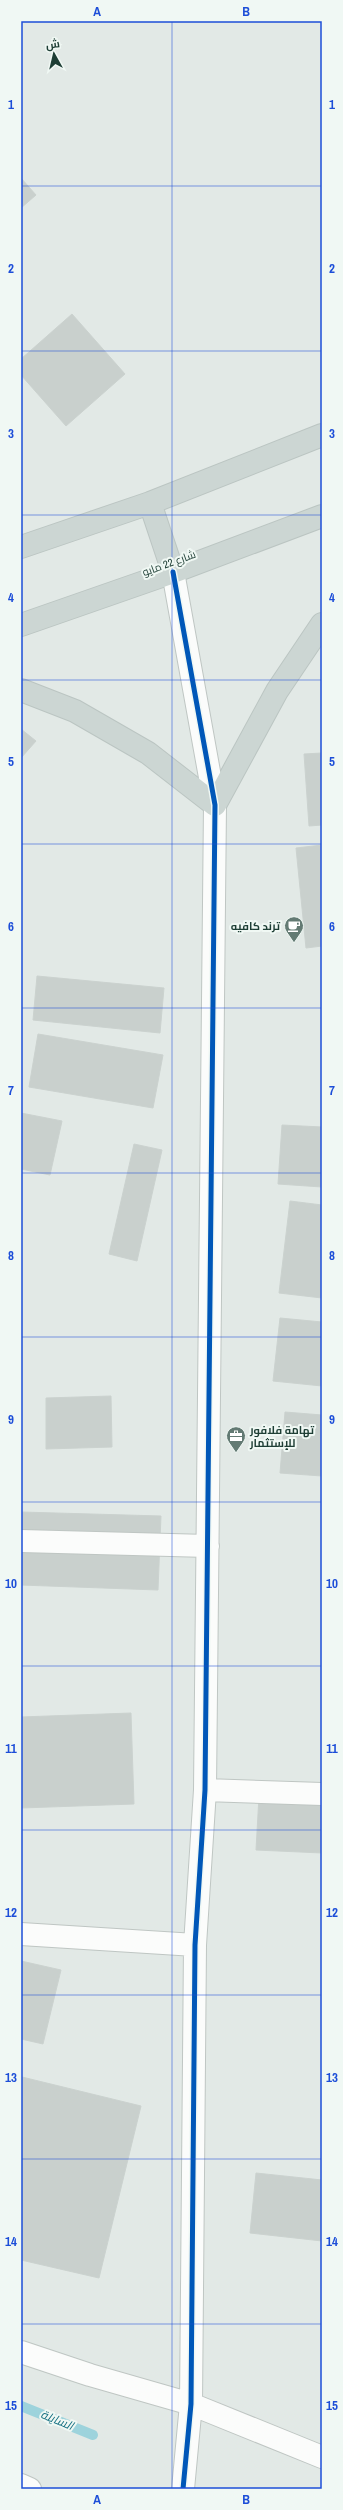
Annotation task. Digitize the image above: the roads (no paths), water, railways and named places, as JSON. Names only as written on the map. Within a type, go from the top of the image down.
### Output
[{"type":"main road","points":[[21,547],[150,503],[322,435]]},
{"type":"main road","points":[[150,503],[173,572]]},
{"type":"main road","name":"شارع 22 مايو","points":[[21,624],[173,572],[322,516]]},
{"type":"main road","points":[[21,690],[75,711],[148,753],[214,805],[278,691],[322,624]]},
{"type":"street","points":[[173,572],[214,805],[205,1790],[195,1945],[191,2404],[183,2489]]},
{"type":"street","points":[[21,1541],[208,1546]]},
{"type":"street","points":[[205,1790],[322,1794]]},
{"type":"street","points":[[21,1934],[195,1945]]},
{"type":"street","points":[[21,2352],[90,2375],[191,2404],[322,2457]]},
{"type":"street","points":[[21,2485],[30,2489]]},
{"type":"waterway","name":"السايلة","points":[[21,2406],[93,2435]]},
{"type":"place","name":"ترند كافيه","points":[[294,943]]},
{"type":"place","name":"تهامة فلافور للإستثمار","points":[[236,1453]]}]
